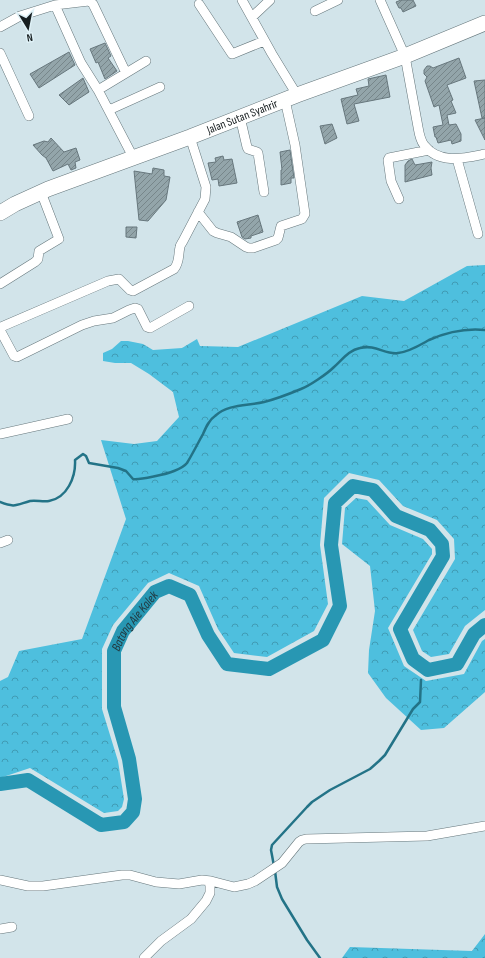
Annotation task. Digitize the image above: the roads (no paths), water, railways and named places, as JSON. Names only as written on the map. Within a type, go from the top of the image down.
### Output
[{"type":"highway","name":"Jalan Sutan Syahrir","points":[[0,213],[40,192],[190,137],[291,97],[405,56],[485,23]]},
{"type":"street","points":[[198,212],[213,231],[231,237],[249,248],[274,242],[278,238],[281,226],[304,217],[305,214],[295,145],[291,97],[264,40],[242,0]]},
{"type":"street","points":[[252,17],[270,0]]},
{"type":"street","points":[[315,11],[338,0]]},
{"type":"street","points":[[380,0],[405,56],[420,137],[424,145],[438,156],[457,159],[485,154]]},
{"type":"street","points":[[0,27],[16,18],[55,5],[86,1],[91,2],[126,72]]},
{"type":"street","points":[[199,4],[232,54],[264,40]]},
{"type":"street","points":[[55,5],[82,63],[133,157]]},
{"type":"street","points":[[0,53],[29,116]]},
{"type":"street","points":[[98,90],[146,61]]},
{"type":"street","points":[[108,110],[160,87]]},
{"type":"street","points":[[240,117],[248,149],[258,153],[264,192]]},
{"type":"street","points":[[189,306],[150,328],[147,327],[138,309],[135,308],[113,318],[94,321],[82,325],[17,357],[14,356],[0,330],[1,326],[108,281],[119,279],[132,291],[177,265],[180,247],[205,199],[206,187],[190,137]]},
{"type":"street","points":[[399,199],[391,180],[389,158],[429,150]]},
{"type":"street","points":[[457,159],[478,234]]},
{"type":"street","points":[[0,284],[35,262],[38,258],[39,252],[59,239],[40,192]]},
{"type":"street","points":[[0,434],[68,419]]},
{"type":"street","points":[[0,880],[34,887],[130,875],[156,882],[184,884],[202,880],[216,881],[237,887],[252,883],[282,863],[299,842],[306,839],[427,836],[485,826]]},
{"type":"street","points":[[144,958],[161,941],[191,919],[209,896],[211,890],[209,881]]},
{"type":"street","points":[[0,929],[12,927]]},
{"type":"waterway","points":[[0,502],[15,505],[30,501],[49,501],[61,496],[72,480],[75,460],[83,454],[86,456],[89,463],[118,468],[126,471],[133,479],[147,478],[171,472],[181,468],[187,463],[208,424],[220,412],[232,407],[269,401],[287,395],[313,383],[356,349],[371,347],[398,353],[410,350],[429,340],[449,333],[463,330],[485,330]]},
{"type":"waterway","name":"Batang Aie Kalek","points":[[0,784],[28,780],[101,825],[124,822],[133,812],[135,799],[129,759],[114,707],[114,651],[123,631],[155,592],[169,586],[190,595],[208,635],[227,664],[269,669],[323,640],[340,606],[331,545],[335,503],[353,486],[373,490],[396,516],[430,530],[442,544],[443,556],[400,629],[413,659],[428,670],[457,664],[474,634],[485,625]]},
{"type":"waterway","points":[[274,866],[271,850],[272,845],[307,807],[330,790],[370,769],[385,755],[413,709],[420,702],[421,680]]},
{"type":"waterway","points":[[275,871],[277,887],[282,899],[320,958]]}]
